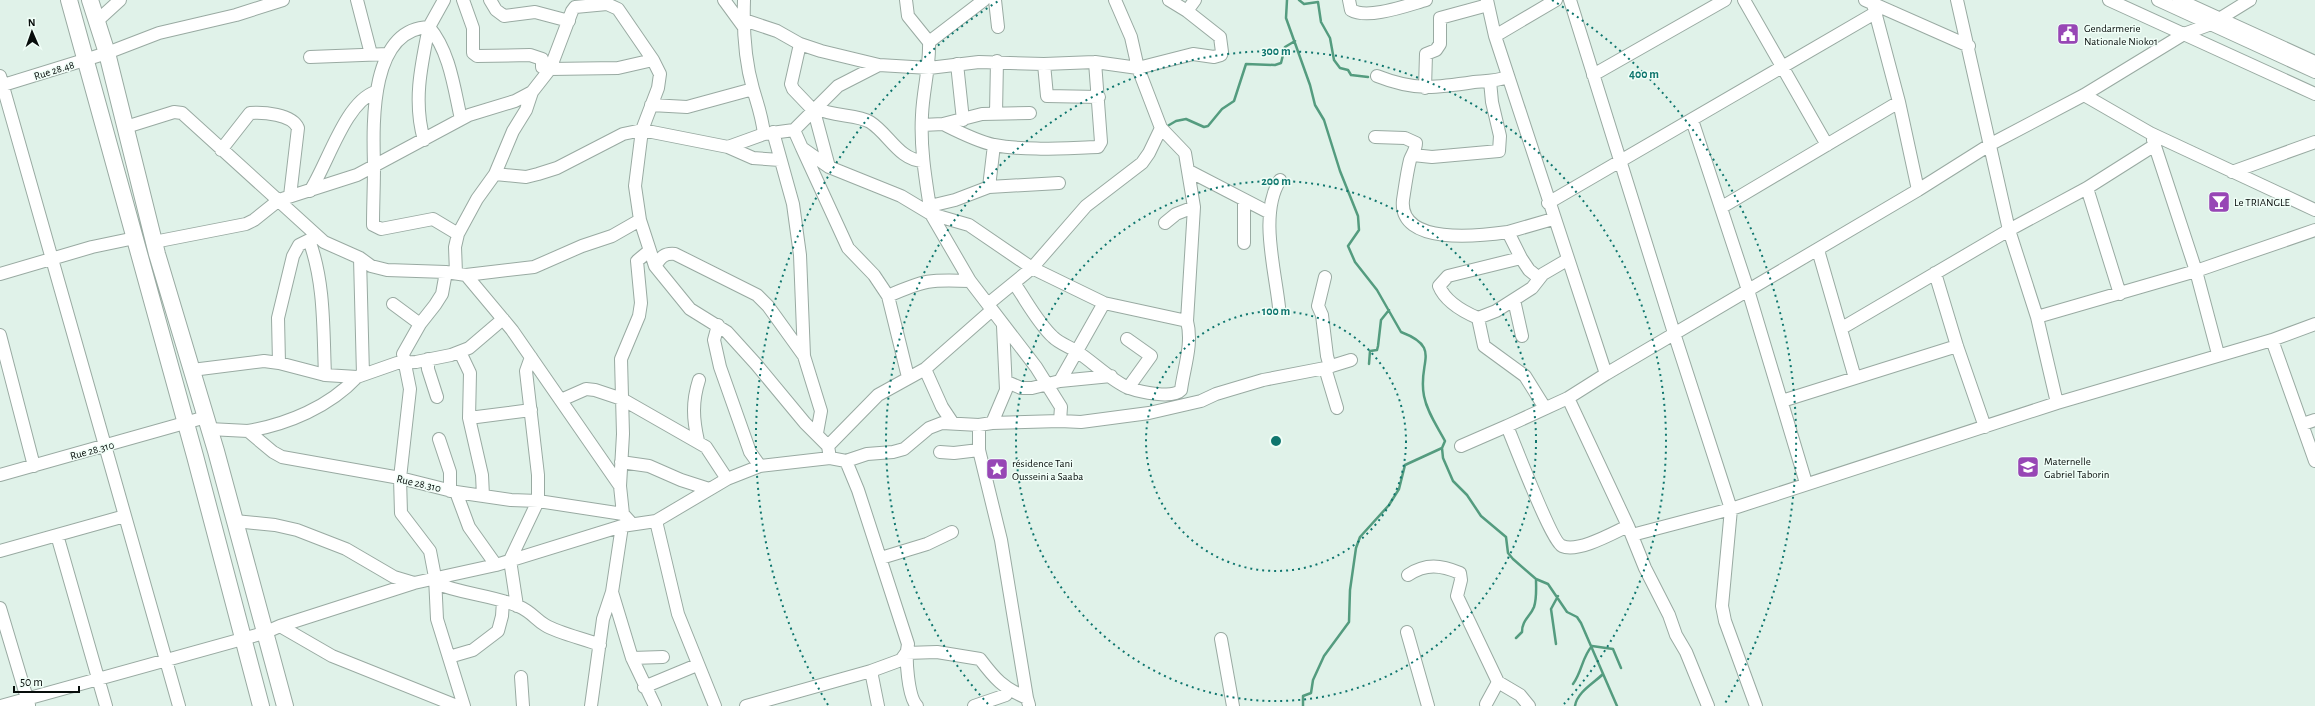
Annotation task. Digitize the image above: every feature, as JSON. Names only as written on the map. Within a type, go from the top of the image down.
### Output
[{"type":"main road","points":[[69,0],[186,423],[261,706]]},
{"type":"main road","points":[[90,0],[107,53],[154,242],[208,423],[285,706]]},
{"type":"street","points":[[97,21],[120,0]]},
{"type":"street","name":"Rue 28.48","points":[[1,82],[85,60],[159,33],[230,17],[283,0]]},
{"type":"street","points":[[357,0],[371,54]]},
{"type":"street","points":[[424,140],[418,121],[417,97],[429,27],[444,0]]},
{"type":"street","points":[[463,0],[474,28],[473,53],[483,56],[538,56],[542,59],[542,67],[550,69],[618,68],[654,60]]},
{"type":"street","points":[[490,0],[496,10],[504,16],[535,12],[569,20]]},
{"type":"street","points":[[724,0],[744,23],[777,31],[800,44],[821,51],[879,65],[928,68],[997,61],[1044,64],[1096,62],[1138,68],[1193,54],[1214,57],[1220,55],[1222,52],[1220,37],[1187,11],[1169,0]]},
{"type":"street","points":[[744,0],[744,23],[753,89],[768,133],[780,160],[793,204],[799,247],[804,356],[820,405],[821,417],[817,433]]},
{"type":"street","points":[[906,0],[908,16],[929,42],[922,125],[923,161],[930,210],[970,281],[1047,384],[1061,407],[1060,421]]},
{"type":"street","points":[[995,0],[998,27]]},
{"type":"street","points":[[1014,283],[1048,332],[1058,342],[1077,351],[1128,388],[1172,395],[1181,390],[1188,357],[1189,337],[1187,321],[1194,207],[1189,170],[1185,153],[1160,128],[1138,68],[1131,37],[1115,0]]},
{"type":"street","points":[[1187,11],[1195,0]]},
{"type":"street","points":[[1349,0],[1349,6],[1355,12],[1384,5],[1426,0]]},
{"type":"street","points":[[1495,36],[1556,0]]},
{"type":"street","points":[[1570,0],[1674,334],[1732,509],[1722,606],[1725,621],[1756,706]]},
{"type":"street","points":[[1593,75],[1725,0]]},
{"type":"street","points":[[1744,0],[1827,145]]},
{"type":"street","points":[[1957,0],[1969,46],[2009,230],[2037,317],[2057,403]]},
{"type":"street","points":[[2109,0],[2315,94]]},
{"type":"street","points":[[2158,0],[2215,21],[2315,62]]},
{"type":"street","points":[[2179,0],[2215,21],[2315,72]]},
{"type":"street","points":[[1461,446],[1568,398],[1606,374],[1918,190],[1991,144],[2084,95],[2184,34],[2215,21],[2250,0]]},
{"type":"street","points":[[929,42],[979,2]]},
{"type":"street","points":[[1425,88],[1426,54],[1436,50],[1440,44],[1440,18],[1488,2],[1495,36],[1530,139],[1553,219],[1606,374]]},
{"type":"street","points":[[464,706],[436,619],[435,580],[428,547],[401,513],[400,478],[410,388],[403,354],[420,324],[435,305],[456,273],[455,247],[458,234],[477,199],[495,174],[513,131],[526,110],[532,92],[550,69],[575,7],[607,4],[618,9],[654,60],[658,69],[660,80],[642,130],[635,186],[640,220],[649,251],[656,266],[690,309],[727,332],[805,423],[817,433],[828,446],[830,458]]},
{"type":"street","points":[[1548,203],[1781,67],[1871,5]]},
{"type":"street","points":[[1871,5],[1969,46]]},
{"type":"street","points":[[1871,5],[1899,102],[1918,190]]},
{"type":"street","points":[[429,27],[416,28],[408,32],[388,54],[375,92],[372,136],[374,166],[373,225],[376,228],[381,229],[433,219],[458,234]]},
{"type":"street","points":[[429,27],[436,36],[446,56],[461,119]]},
{"type":"street","points":[[800,44],[791,84],[792,89],[815,109],[832,114],[867,120],[908,158],[923,161]]},
{"type":"street","points":[[310,57],[388,54]]},
{"type":"street","points":[[996,113],[997,61]]},
{"type":"street","points":[[943,124],[974,139],[994,145],[1049,148],[1098,146],[1101,142],[1096,62]]},
{"type":"street","points":[[957,64],[963,120]]},
{"type":"street","points":[[1044,64],[1047,96],[1099,97]]},
{"type":"street","points":[[728,147],[768,133],[794,130],[838,86],[879,65]]},
{"type":"street","points":[[1377,76],[1394,83],[1425,88],[1490,81],[1508,77]]},
{"type":"street","points":[[1413,154],[1432,157],[1499,151],[1500,136],[1492,102],[1490,81]]},
{"type":"street","points":[[1,82],[53,259],[179,706]]},
{"type":"street","points":[[651,104],[687,107],[753,89]]},
{"type":"street","points":[[310,191],[354,107],[366,95],[375,92]]},
{"type":"street","points":[[154,242],[246,224],[285,198],[357,175],[473,113],[515,101],[532,92]]},
{"type":"street","points":[[2084,95],[2150,133],[2315,210]]},
{"type":"street","points":[[1722,207],[1899,102]]},
{"type":"street","points":[[815,109],[829,167]]},
{"type":"street","points":[[126,128],[178,112],[184,114],[221,150],[285,198],[313,238],[321,287],[324,375]]},
{"type":"street","points":[[922,125],[943,124],[963,120],[975,115],[996,113],[1030,114]]},
{"type":"street","points":[[221,150],[250,114],[274,115],[290,119],[296,123],[298,128],[285,198]]},
{"type":"street","points":[[1692,120],[1722,207],[1806,483]]},
{"type":"street","points":[[828,446],[878,395],[925,369],[1014,283],[1032,268],[1086,206],[1146,159],[1160,128]]},
{"type":"street","points":[[495,174],[526,177],[538,174],[556,168],[623,134],[642,130],[728,147],[753,158],[780,160]]},
{"type":"street","points":[[794,130],[848,248],[874,275],[888,296],[908,378]]},
{"type":"street","points":[[2150,133],[2196,271],[2218,354]]},
{"type":"street","points":[[1375,137],[1405,138],[1413,140],[1416,145],[1403,201],[1404,213],[1413,226],[1424,231],[1446,235],[1475,236],[1508,232],[1553,219]]},
{"type":"street","points":[[2232,172],[2315,142]]},
{"type":"street","points":[[989,187],[994,145]]},
{"type":"street","points":[[1842,328],[2009,230],[2087,188],[2155,146]]},
{"type":"street","points":[[802,148],[829,167],[881,187],[930,210],[969,225],[1032,268],[1104,303],[1187,321]]},
{"type":"street","points":[[1189,170],[1270,213]]},
{"type":"street","points":[[1279,307],[1270,213],[1271,200],[1280,180]]},
{"type":"street","points":[[930,210],[989,187],[1059,183]]},
{"type":"street","points":[[2087,188],[2120,294]]},
{"type":"street","points":[[1244,200],[1244,243]]},
{"type":"street","points":[[1164,223],[1176,214],[1194,207]]},
{"type":"street","points":[[313,238],[338,250],[360,258],[371,266],[387,270],[456,273],[534,267],[582,246],[612,236],[640,220]]},
{"type":"street","points":[[2037,317],[2196,271],[2315,230]]},
{"type":"street","points":[[1508,232],[1529,270],[1539,278]]},
{"type":"street","points":[[0,274],[92,247],[135,238]]},
{"type":"street","points":[[279,363],[279,308],[295,250],[313,238]]},
{"type":"street","points":[[1818,250],[1856,378]]},
{"type":"street","points":[[591,706],[603,619],[612,592],[626,521],[620,486],[622,399],[621,359],[633,333],[641,303],[636,265],[640,256],[649,251]]},
{"type":"street","points":[[656,266],[661,257],[668,253],[675,254],[757,295],[768,306],[804,356]]},
{"type":"street","points":[[360,258],[360,376]]},
{"type":"street","points":[[1522,258],[1448,276],[1439,286],[1441,292],[1448,299],[1478,318],[1484,346],[1525,376],[1545,408]]},
{"type":"street","points":[[1478,318],[1514,300],[1532,288],[1539,278],[1548,270],[1567,260]]},
{"type":"street","points":[[456,273],[503,319],[620,486]]},
{"type":"street","points":[[1935,273],[1957,346],[1985,427]]},
{"type":"street","points":[[1325,277],[1318,306],[1324,323],[1328,367],[1337,408]]},
{"type":"street","points":[[888,296],[922,282],[934,279],[970,281]]},
{"type":"street","points":[[1514,300],[1522,336]]},
{"type":"street","points":[[1060,380],[1104,303]]},
{"type":"street","points":[[393,304],[420,324]]},
{"type":"street","points":[[192,370],[264,360],[324,375],[360,376],[404,362],[428,359],[460,352],[477,342],[503,319]]},
{"type":"street","points":[[1507,426],[1557,542],[1561,546],[1578,548],[1630,530],[1732,509],[1806,483],[2057,403],[2218,354],[2272,340],[2315,324]]},
{"type":"street","points":[[718,325],[714,340],[718,362],[750,452],[760,466]]},
{"type":"street","points":[[992,423],[1004,395],[1007,382],[1004,326]]},
{"type":"street","points":[[0,335],[34,466]]},
{"type":"street","points":[[1127,339],[1151,356],[1128,388]]},
{"type":"street","points":[[2272,340],[2315,460]]},
{"type":"street","points":[[1782,401],[1957,346]]},
{"type":"street","points":[[460,352],[470,373],[469,418],[482,475],[483,496]]},
{"type":"street","points":[[517,606],[510,560],[538,501],[538,475],[526,371],[531,357]]},
{"type":"street","points":[[428,359],[428,369],[437,397]]},
{"type":"street","points":[[1,706],[28,702],[98,678],[264,633],[280,626],[414,583],[435,580],[496,565],[626,521],[656,521],[727,479],[760,466],[830,458],[846,461],[867,454],[904,450],[930,428],[942,423],[952,422],[979,425],[992,423],[1060,421],[1081,422],[1149,413],[1201,401],[1216,394],[1273,377],[1328,367],[1352,360]]},
{"type":"street","points":[[925,369],[942,407],[952,422]]},
{"type":"street","points":[[248,431],[282,424],[308,412],[336,396],[360,376]]},
{"type":"street","points":[[1007,382],[1021,388],[1047,384],[1060,380],[1111,376]]},
{"type":"street","points":[[698,441],[693,412],[694,396],[699,380]]},
{"type":"street","points":[[561,400],[586,390],[595,390],[622,399],[698,441],[706,447],[727,479]]},
{"type":"street","points":[[1568,398],[1630,530],[1645,568],[1669,615],[1676,635],[1696,675],[1708,706]]},
{"type":"street","points":[[469,418],[531,410]]},
{"type":"street","points":[[2303,424],[2315,420]]},
{"type":"street","name":"Rue 28.310","points":[[0,475],[106,447],[186,423],[208,423],[248,431],[273,452],[282,457],[400,478],[453,491],[483,496],[538,501],[626,521]]},
{"type":"street","points":[[979,425],[979,450],[1001,540],[1028,702]]},
{"type":"street","points":[[439,439],[450,472],[453,491],[469,527],[496,565]]},
{"type":"street","points":[[940,452],[954,453],[979,450]]},
{"type":"street","points":[[846,461],[908,644],[906,653],[914,705]]},
{"type":"street","points":[[621,462],[649,466],[682,480],[709,489]]},
{"type":"street","points":[[0,551],[126,516]]},
{"type":"street","points":[[235,521],[274,525],[309,535],[346,549],[394,577],[414,583]]},
{"type":"street","points":[[656,521],[678,614],[697,665],[715,706]]},
{"type":"street","points":[[880,558],[927,544],[952,532]]},
{"type":"street","points":[[57,535],[106,706]]},
{"type":"street","points":[[1408,575],[1426,566],[1438,566],[1460,573],[1456,596],[1498,682],[1520,695],[1528,706]]},
{"type":"street","points":[[435,580],[459,592],[503,601],[517,606],[535,615],[546,626],[600,645]]},
{"type":"street","points":[[612,592],[632,658],[654,706]]},
{"type":"street","points":[[449,657],[473,650],[498,631],[502,616],[503,601]]},
{"type":"street","points":[[0,608],[2,625],[28,702]]},
{"type":"street","points":[[280,626],[332,656],[457,706]]},
{"type":"street","points":[[1407,632],[1428,706]]},
{"type":"street","points":[[1221,639],[1233,706]]},
{"type":"street","points":[[906,653],[937,652],[980,659],[996,680],[1008,690],[1028,702]]},
{"type":"street","points":[[746,706],[871,671],[901,660],[906,653]]},
{"type":"street","points":[[632,658],[663,657]]},
{"type":"street","points":[[644,686],[697,665]]},
{"type":"street","points":[[871,671],[878,706]]},
{"type":"street","points":[[521,677],[523,706]]},
{"type":"street","points":[[1486,704],[1498,682]]},
{"type":"street","points":[[974,706],[1006,695],[1008,690]]},
{"type":"waterway","points":[[1287,0],[1286,18],[1310,85],[1315,105],[1324,120],[1340,171],[1358,216],[1359,230],[1348,246],[1355,262],[1377,290],[1401,332],[1414,338],[1425,350],[1426,357],[1423,374],[1425,402],[1445,441],[1442,448],[1443,458],[1453,481],[1467,495],[1481,516],[1506,537],[1508,553],[1513,559],[1536,579],[1548,584],[1567,612],[1577,617],[1617,706]]},
{"type":"waterway","points":[[1299,0],[1304,4],[1318,2],[1321,22],[1330,38],[1334,60],[1340,68],[1348,70],[1351,75],[1368,77]]},
{"type":"waterway","points":[[1164,128],[1176,121],[1186,119],[1204,127],[1208,126],[1222,109],[1234,101],[1246,64],[1275,65],[1281,63],[1285,47],[1295,41]]},
{"type":"waterway","points":[[1369,364],[1370,351],[1377,350],[1381,320],[1389,310]]},
{"type":"waterway","points":[[1303,706],[1303,696],[1311,693],[1313,680],[1324,656],[1349,622],[1350,590],[1356,548],[1360,537],[1389,505],[1399,489],[1405,465],[1442,448]]},
{"type":"waterway","points":[[1516,638],[1522,632],[1523,624],[1534,607],[1536,597],[1536,579]]},
{"type":"waterway","points":[[1556,644],[1551,609],[1558,596]]},
{"type":"waterway","points":[[1573,684],[1586,655],[1592,646],[1613,649],[1621,668]]},
{"type":"waterway","points":[[1575,706],[1576,701],[1582,692],[1603,674]]},
{"type":"place","name":"Gendarmerie Nationale Nioko1","points":[[2068,34]]},
{"type":"place","name":"Le TRIANGLE","points":[[2219,202]]},
{"type":"place","name":"Maternelle Gabriel Taborin","points":[[2028,467]]},
{"type":"place","name":"résidence Tani Ousseini a Saaba","points":[[997,469]]}]
